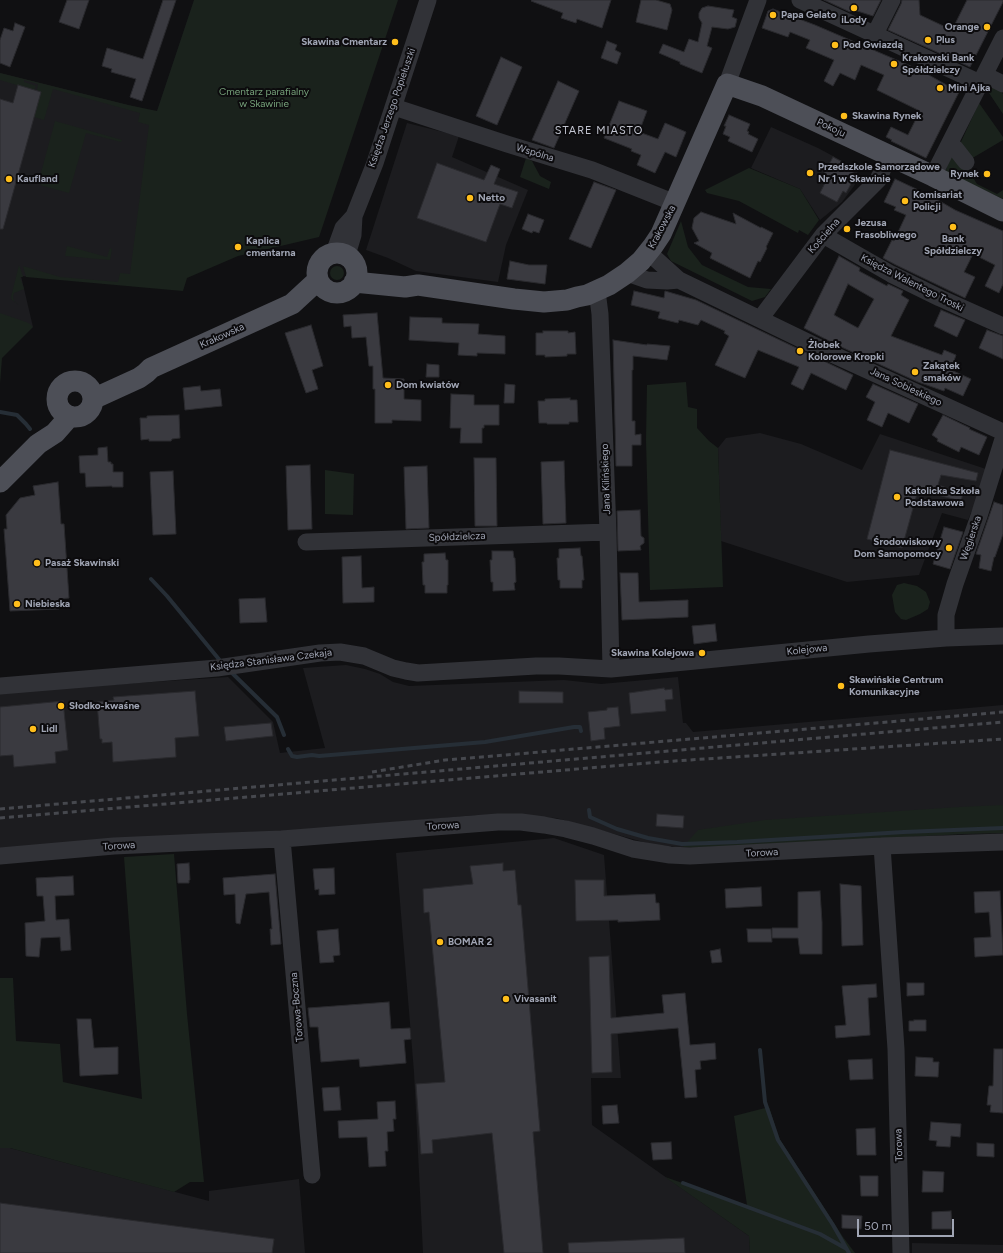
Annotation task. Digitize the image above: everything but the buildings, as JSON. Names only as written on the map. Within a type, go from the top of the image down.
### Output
[{"type":"main road","name":"Pokoju","points":[[727,84],[762,96],[933,176]]},
{"type":"main road","name":"Krakowska","points":[[348,265],[405,287],[418,285],[534,302],[555,302],[567,300],[597,291],[627,273],[648,252],[661,234],[727,84]]},
{"type":"main road","points":[[933,176],[1003,211]]},
{"type":"main road","points":[[328,255],[348,265],[351,287],[346,291],[334,293],[323,286],[316,274],[319,263],[328,255]]},
{"type":"main road","name":"Krakowska","points":[[91,393],[135,368],[144,366],[151,368],[292,304],[310,301],[323,286]]},
{"type":"main road","points":[[73,381],[84,383],[91,393],[92,404],[86,413],[81,416],[76,417],[65,412],[57,401],[58,394],[62,387],[73,381]]},
{"type":"main road","points":[[0,482],[38,444],[55,433],[65,412]]},
{"type":"street","name":"Księdza Jerzego Popiełuszki","points":[[348,265],[343,228],[354,216],[375,163],[428,0]]},
{"type":"street","points":[[727,84],[758,0]]},
{"type":"street","points":[[800,0],[875,34],[991,81]]},
{"type":"street","points":[[875,34],[892,0]]},
{"type":"street","points":[[933,176],[991,81],[1003,38]]},
{"type":"street","name":"Wspólna","points":[[394,107],[592,170],[665,199],[674,205]]},
{"type":"street","points":[[955,148],[966,162]]},
{"type":"street","name":"Kościelna","points":[[760,319],[823,235],[878,180],[888,155]]},
{"type":"street","name":"Księdza Walentego Troski","points":[[823,235],[891,274],[1003,326]]},
{"type":"street","name":"Jana Sobieskiego","points":[[648,252],[679,280],[1003,432]]},
{"type":"street","name":"Jana Sobieskiego","points":[[627,273],[647,280],[679,280]]},
{"type":"street","name":"Jana Kilińskiego","points":[[597,291],[600,314],[608,532],[611,669]]},
{"type":"street","name":"Węgierska","points":[[946,638],[946,615],[1003,439]]},
{"type":"street","name":"Spółdzielcza","points":[[306,542],[608,532]]},
{"type":"street","name":"Kolejowa","points":[[611,669],[869,644],[946,638],[1003,636]]},
{"type":"street","name":"Księdza Stanisława Czekaja","points":[[0,686],[217,668],[320,653],[340,652],[364,656],[393,668],[418,672],[536,666],[567,666],[611,669]]},
{"type":"street","name":"Torowa","points":[[0,856],[114,846],[282,839],[498,822],[521,822],[566,829],[634,849],[677,856],[706,856],[882,846],[1003,842]]},
{"type":"street","name":"Torowa-Boczna","points":[[282,839],[312,1175]]},
{"type":"street","name":"Torowa","points":[[882,846],[896,1049],[901,1251]]},
{"type":"shaded area","name":"Kaufland","points":[[0,73],[157,112],[134,286],[21,276],[33,327],[0,317]]},
{"type":"shaded area","points":[[407,123],[459,136],[452,157],[528,190],[506,245],[498,282],[416,271],[366,250]]},
{"type":"shaded area","name":"Przedszkole Samorządowe Nr 1 w Skawinie","points":[[771,127],[818,148],[857,169],[858,178],[854,186],[842,202],[820,220],[800,189],[751,168]]},
{"type":"shaded area","points":[[760,433],[801,444],[862,470],[880,434],[989,470],[968,520],[942,513],[919,575],[847,582],[721,541],[718,448],[726,438]]},
{"type":"shaded area","points":[[346,665],[380,674],[393,682],[409,686],[564,680],[601,684],[678,677],[683,723],[686,723],[693,732],[1003,705],[1003,833],[695,848],[654,845],[556,818],[477,815],[283,832],[0,849],[0,692],[228,677],[273,722],[280,753],[325,748],[303,668]]},
{"type":"shaded area","points":[[554,838],[604,855],[621,1078],[591,1078],[592,1125],[749,1236],[750,1253],[423,1253],[414,1072],[396,853]]},
{"type":"shaded area","points":[[0,1148],[10,1148],[209,1201],[209,1191],[299,1179],[305,1253],[0,1253]]},
{"type":"shaded area","points":[[912,1243],[1003,1245],[1003,1253],[912,1253]]},
{"type":"green space","name":"Cmentarz parafialny w Skawinie","points":[[194,0],[398,0],[319,237],[238,256],[187,278],[183,291],[26,277],[23,266],[60,277],[118,282],[120,273],[130,274],[149,125],[138,122],[140,113],[53,89],[44,120],[34,117],[41,92],[37,90],[38,84],[24,80],[24,82],[36,86],[34,90],[0,80],[0,73],[157,111]]},
{"type":"green space","points":[[995,83],[1003,94],[1003,114],[989,93]]},
{"type":"green space","points":[[979,103],[1003,137],[1003,140],[964,163],[977,184],[997,194],[1003,190],[1003,199],[947,173],[946,170],[947,164],[960,144]]},
{"type":"green space","points":[[55,121],[122,140],[121,142],[86,133],[69,193],[43,186],[40,184],[39,180]]},
{"type":"green space","points":[[526,158],[532,161],[540,176],[551,182],[549,189],[520,177]]},
{"type":"green space","points":[[749,168],[800,189],[819,220],[808,235],[799,230],[798,233],[739,201],[707,193],[705,190]]},
{"type":"green space","points":[[681,221],[688,247],[702,265],[748,287],[771,289],[765,297],[752,301],[671,261],[667,254]]},
{"type":"green space","points":[[67,246],[107,257],[110,248],[112,249],[110,260],[65,256]]},
{"type":"green space","points":[[19,265],[23,277],[20,277],[24,289],[14,293],[13,297],[14,301],[19,305],[12,300],[11,297]]},
{"type":"green space","points":[[334,266],[340,266],[344,270],[344,276],[340,280],[334,280],[330,276],[330,270]]},
{"type":"green space","points":[[0,313],[26,322],[33,327],[2,358],[0,384]]},
{"type":"green space","points":[[686,382],[688,407],[697,409],[697,428],[718,448],[723,587],[650,590],[646,440],[647,385]]},
{"type":"green space","points":[[325,470],[354,474],[353,515],[325,514]]},
{"type":"green space","points":[[904,583],[917,586],[926,592],[930,602],[928,609],[906,620],[901,619],[895,612],[892,595],[897,585]]},
{"type":"green space","points":[[1003,805],[1003,833],[745,846],[683,847],[698,830],[765,820]]},
{"type":"green space","points":[[174,854],[187,1014],[204,1182],[190,1182],[174,1192],[10,1148],[0,1148],[0,978],[13,978],[16,1041],[60,1044],[63,1082],[142,1099],[124,857]]},
{"type":"green space","points":[[769,1107],[779,1138],[855,1253],[750,1253],[749,1236],[665,1177],[747,1205],[734,1116]]},
{"type":"waterway","points":[[0,412],[17,415],[30,429]]},
{"type":"waterway","points":[[151,579],[167,596],[222,663]]},
{"type":"waterway","points":[[229,670],[277,717],[284,735]]},
{"type":"waterway","points":[[288,749],[292,756],[319,756],[485,742],[574,727],[580,727],[581,731]]},
{"type":"waterway","points":[[589,810],[590,817],[617,829],[648,838],[682,844],[1003,828]]},
{"type":"waterway","points":[[760,1050],[765,1102],[778,1140],[833,1225],[849,1253]]},
{"type":"waterway","points":[[683,1183],[820,1234],[845,1248]]},
{"type":"railway","points":[[372,772],[445,760],[1003,712]]},
{"type":"railway","points":[[0,809],[1003,722]]},
{"type":"railway","points":[[0,818],[660,762],[1003,739]]},
{"type":"place","name":"iLody","points":[[854,8]]},
{"type":"place","name":"Papa Gelato","points":[[773,15]]},
{"type":"place","name":"Orange","points":[[987,27]]},
{"type":"place","name":"Plus","points":[[928,40]]},
{"type":"place","name":"Skawina Cmentarz","points":[[395,42]]},
{"type":"place","name":"Pod Gwiazdą","points":[[835,45]]},
{"type":"place","name":"Krakowski Bank Spółdzielczy","points":[[894,64]]},
{"type":"place","name":"Mini Ajka","points":[[940,88]]},
{"type":"place","name":"Skawina Rynek","points":[[844,116]]},
{"type":"place","name":"Przedszkole Samorządowe Nr 1 w Skawinie","points":[[810,173]]},
{"type":"place","name":"Rynek","points":[[987,174]]},
{"type":"place","name":"Kaufland","points":[[9,179]]},
{"type":"place","name":"Netto","points":[[470,198]]},
{"type":"place","name":"Komisariat Policji","points":[[905,201]]},
{"type":"place","name":"Bank Spółdzielczy","points":[[953,227]]},
{"type":"place","name":"Jezusa Frasobliwego","points":[[847,229]]},
{"type":"place","name":"Kaplica cmentarna","points":[[238,247]]},
{"type":"place","name":"Żłobek Kolorowe Kropki","points":[[800,351]]},
{"type":"place","name":"Zakątek smaków","points":[[915,372]]},
{"type":"place","name":"Dom kwiatów","points":[[388,385]]},
{"type":"place","name":"Katolicka Szkoła Podstawowa","points":[[897,497]]},
{"type":"place","name":"Środowiskowy Dom Samopomocy","points":[[949,548]]},
{"type":"place","name":"Pasaż Skawinski","points":[[37,563]]},
{"type":"place","name":"Niebieska","points":[[17,604]]},
{"type":"place","name":"Skawina Kolejowa","points":[[702,653]]},
{"type":"place","name":"Skawińskie Centrum Komunikacyjne","points":[[841,686]]},
{"type":"place","name":"Słodko-kwaśne","points":[[61,706]]},
{"type":"place","name":"Lidl","points":[[33,729]]},
{"type":"place","name":"BOMAR 2","points":[[440,942]]},
{"type":"place","name":"Vivasanit","points":[[506,999]]},
{"type":"district","name":"STARE MIASTO","points":[[599,131]]}]
